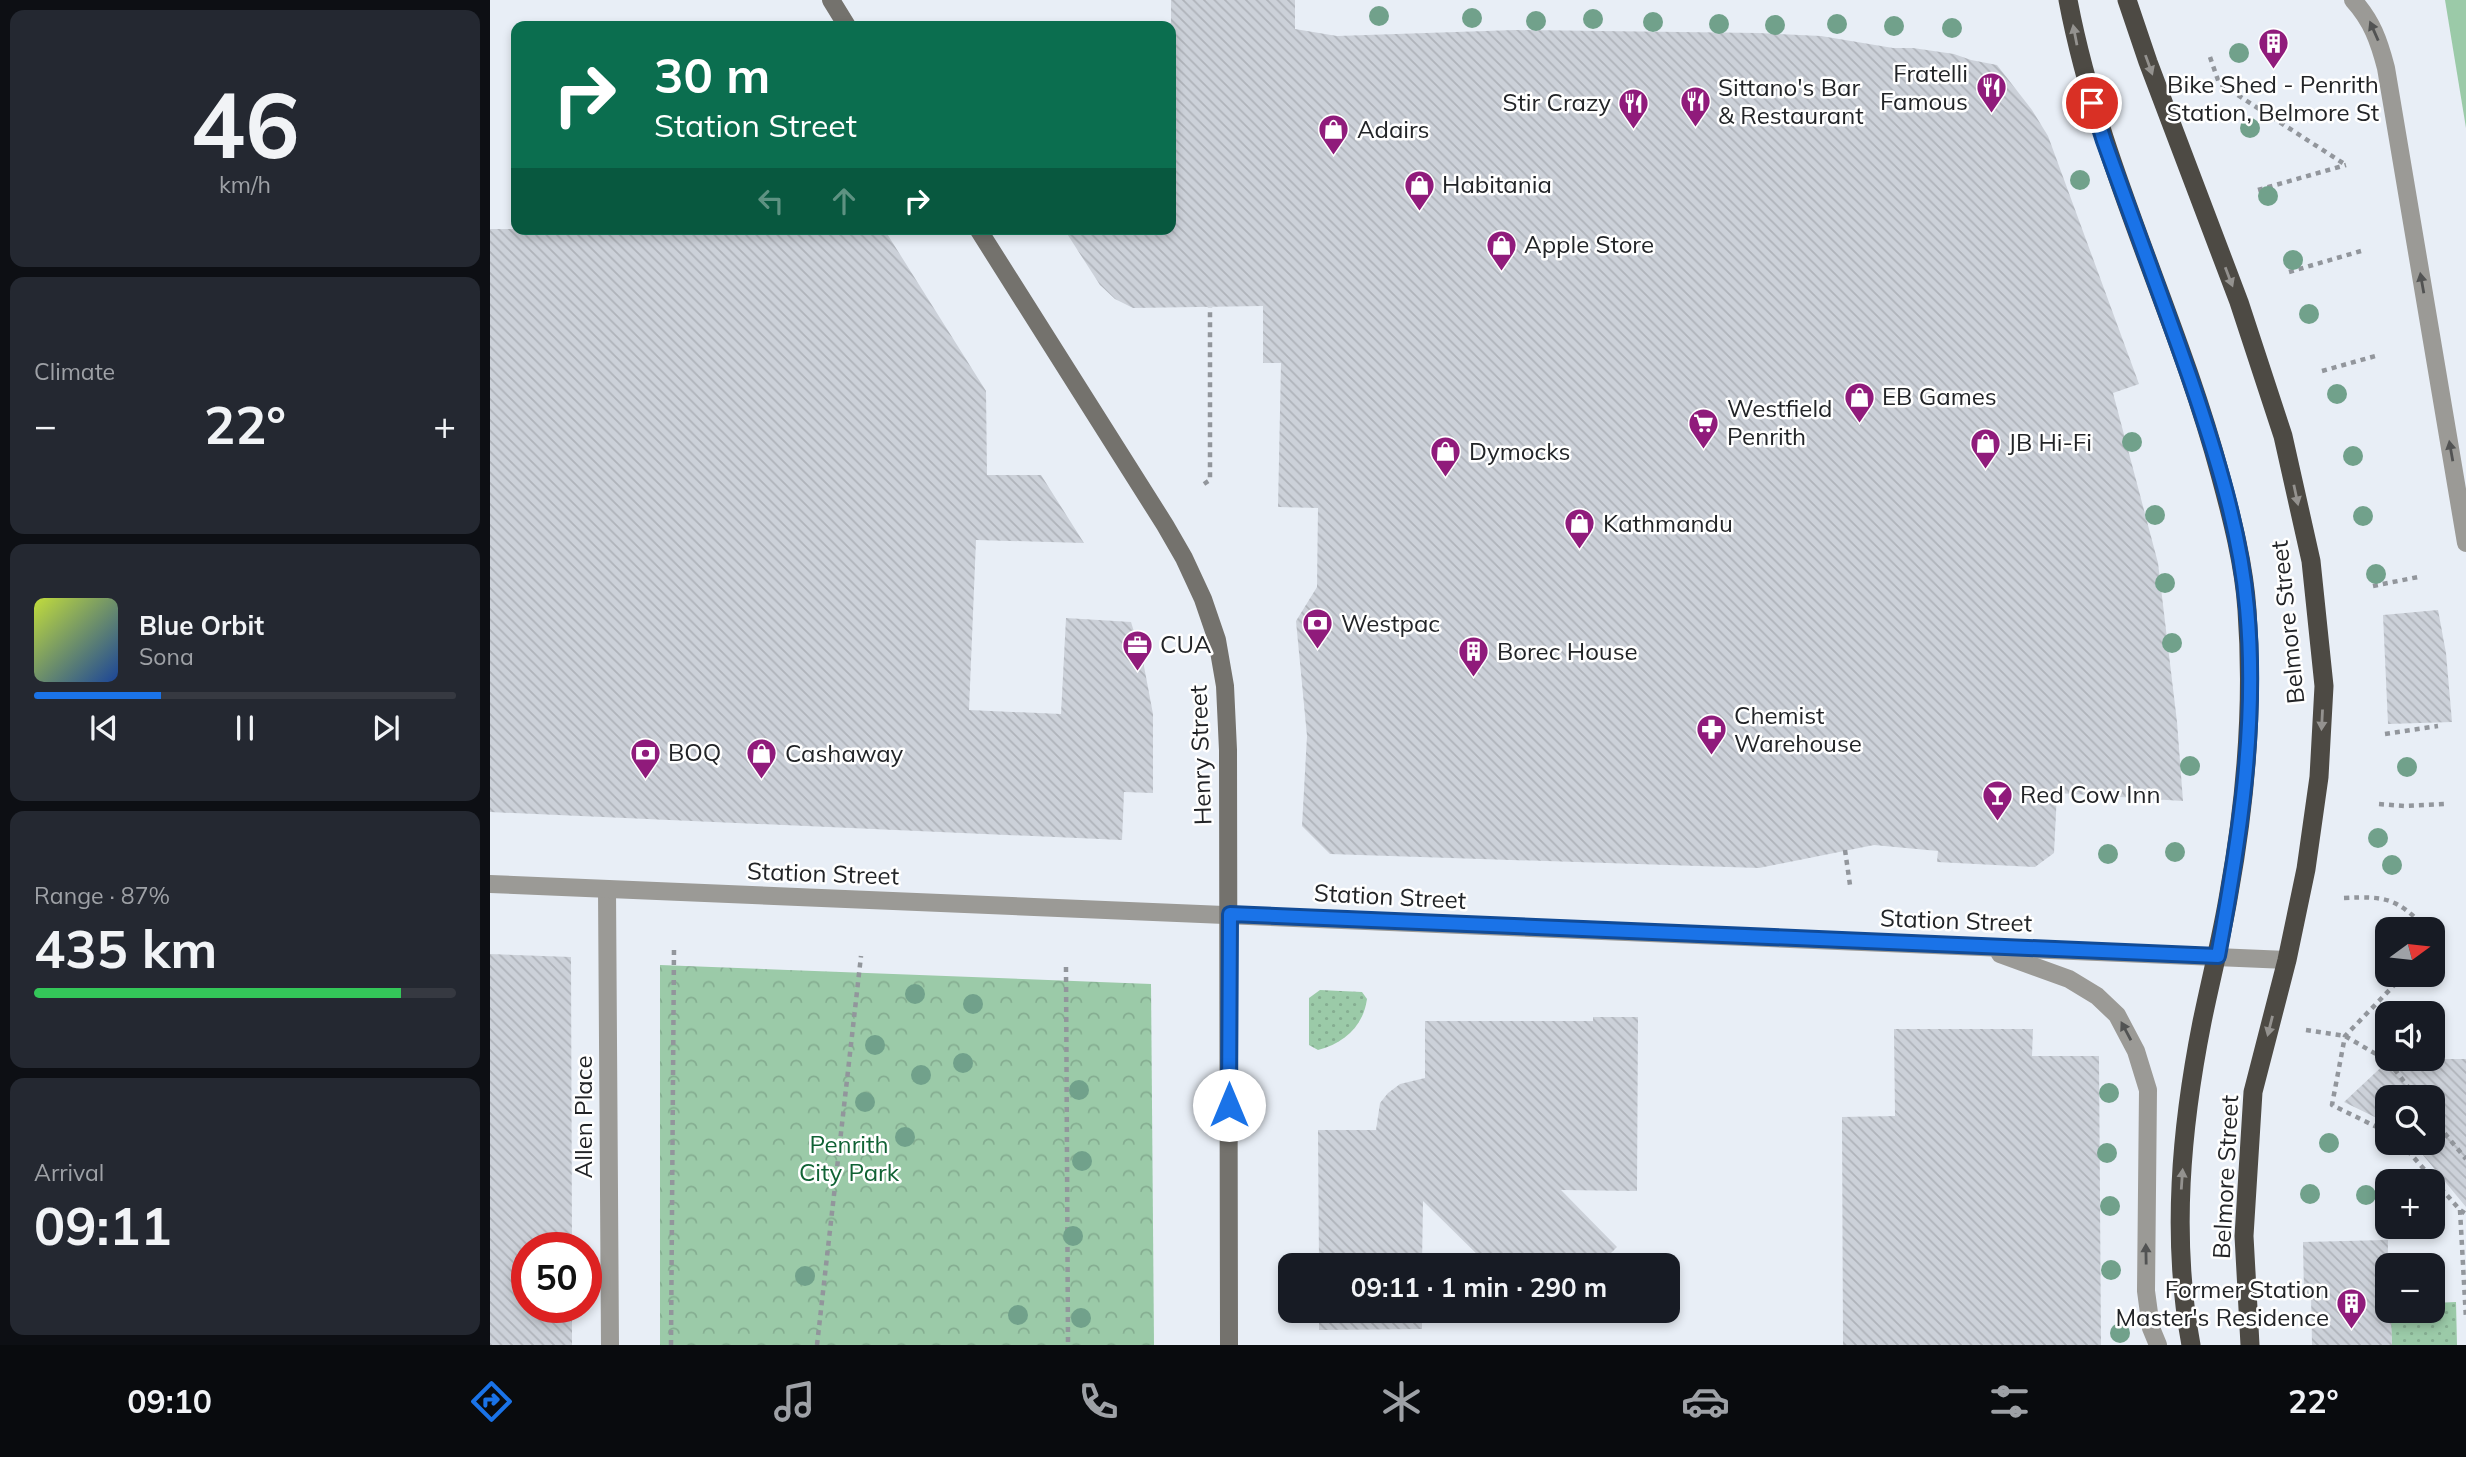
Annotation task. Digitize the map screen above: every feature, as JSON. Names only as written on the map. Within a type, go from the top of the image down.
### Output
[{"type":"highway","name":"Belmore Street","points":[[2068,0],[2078,56],[2104,141],[2209,435],[2232,520],[2247,607],[2250,698],[2245,786],[2218,956],[2203,1021],[2187,1117],[2181,1186],[2181,1252],[2191,1345]]},
{"type":"highway","name":"Belmore Street","points":[[2127,0],[2239,302],[2283,436],[2311,561],[2324,685],[2319,778],[2306,869],[2287,960],[2253,1092],[2244,1236],[2249,1345]]},
{"type":"main road","points":[[831,0],[845,21]]},
{"type":"main road","name":"Henry Street","points":[[982,235],[1165,524],[1203,599],[1217,640],[1225,686],[1230,914],[1229,1345]]},
{"type":"street","points":[[2354,0],[2366,14],[2378,36],[2386,68],[2466,543]]},
{"type":"street","name":"Station Street","points":[[490,884],[2287,960]]},
{"type":"street","name":"Allen Place","points":[[607,889],[610,1345]]},
{"type":"street","points":[[1973,946],[2015,958],[2069,979],[2097,996],[2118,1015],[2127,1030],[2145,1073],[2148,1090],[2146,1291],[2151,1328],[2158,1345]]},
{"type":"path","points":[[2210,57],[2219,83],[2346,165],[2258,190]]},
{"type":"path","points":[[2289,272],[2361,251]]},
{"type":"path","points":[[1203,484],[1210,480],[1210,307]]},
{"type":"path","points":[[2322,371],[2379,355]]},
{"type":"path","points":[[2373,586],[2418,578]]},
{"type":"path","points":[[2385,734],[2438,726]]},
{"type":"path","points":[[2379,804],[2446,804]]},
{"type":"path","points":[[1844,850],[1850,884]]},
{"type":"path","points":[[2344,898],[2377,897],[2406,908],[2415,917]]},
{"type":"path","points":[[671,1345],[674,948]]},
{"type":"path","points":[[817,1345],[861,956]]},
{"type":"path","points":[[1066,967],[1068,1345]]},
{"type":"path","points":[[2375,1126],[2332,1105],[2345,1036],[2392,987]]},
{"type":"path","points":[[2301,1029],[2345,1036],[2388,1060],[2407,1085]]},
{"type":"path","points":[[2445,1134],[2466,1159]]},
{"type":"path","points":[[2411,1155],[2459,1210],[2466,1214]]},
{"type":"path","points":[[2459,1210],[2466,1319]]},
{"type":"green space","points":[[2445,0],[2466,0],[2466,128]]},
{"type":"green space","name":"Penrith City Park","points":[[660,965],[1151,984],[1154,1345],[660,1345]]},
{"type":"green space","points":[[1320,990],[1362,992],[1367,999],[1357,1026],[1336,1043],[1318,1050],[1309,1045],[1309,998]]},
{"type":"green space","points":[[2445,1302],[2456,1302],[2457,1345],[2392,1345],[2391,1323],[2445,1323]]},
{"type":"building","name":"Westfield Penrith","points":[[1171,0],[1295,0],[1295,29],[1337,36],[1515,30],[1758,33],[1821,36],[1893,48],[1913,48],[1954,54],[1997,65],[2032,110],[2048,136],[2139,384],[2113,393],[2158,563],[2177,722],[2183,801],[2057,793],[2054,853],[2035,867],[1937,862],[1938,851],[1874,845],[1759,868],[1330,854],[1302,826],[1307,736],[1296,621],[1317,587],[1318,508],[1278,507],[1281,363],[1263,363],[1263,306],[1133,308],[1115,299],[1100,285],[1068,235],[1176,235],[1176,21],[1171,21]]},
{"type":"building","points":[[490,229],[511,229],[511,235],[888,235],[986,391],[987,475],[1041,475],[1084,543],[976,540],[969,710],[1061,714],[1066,618],[1131,622],[1143,661],[1153,714],[1153,793],[1124,792],[1122,840],[490,812]]},
{"type":"building","points":[[2438,610],[2446,653],[2452,722],[2388,724],[2383,615]]},
{"type":"building","points":[[490,954],[571,957],[572,1232],[511,1232],[511,1323],[572,1323],[572,1345],[490,1345]]},
{"type":"building","points":[[1593,1017],[1638,1017],[1637,1191],[1561,1190],[1617,1247],[1611,1253],[1476,1253],[1423,1201],[1422,1253],[1319,1253],[1318,1130],[1376,1130],[1380,1103],[1388,1093],[1400,1084],[1425,1078],[1425,1021],[1593,1021]]},
{"type":"building","points":[[1894,1029],[2033,1029],[2032,1056],[2099,1056],[2101,1345],[1843,1345],[1842,1117],[1895,1116]]},
{"type":"building","points":[[2445,1059],[2466,1059],[2466,1207],[2445,1182],[2445,1169],[2435,1169],[2423,1155],[2445,1155],[2445,1085],[2375,1085],[2375,1117],[2344,1102],[2377,1071],[2445,1071]]},
{"type":"building","points":[[2388,1240],[2388,1253],[2375,1253],[2375,1323],[2391,1323],[2392,1345],[2312,1345],[2311,1295],[2304,1295],[2303,1242]]},
{"type":"building","points":[[1319,1323],[1422,1323],[1422,1329],[1319,1330]]},
{"type":"place","name":"Bike Shed - Penrith Station, Belmore St","points":[[2273,70]]},
{"type":"place","name":"Fratelli Famous","points":[[1991,115]]},
{"type":"place","name":"Sittano's Bar & Restaurant","points":[[1695,129]]},
{"type":"place","name":"Stir Crazy","points":[[1634,130]]},
{"type":"place","name":"Adairs","points":[[1334,157]]},
{"type":"place","name":"Habitania","points":[[1419,212]]},
{"type":"place","name":"Apple Store","points":[[1501,272]]},
{"type":"place","name":"EB Games","points":[[1859,424]]},
{"type":"place","name":"Westfield Penrith","points":[[1704,450]]},
{"type":"place","name":"JB Hi-Fi","points":[[1985,470]]},
{"type":"place","name":"Dymocks","points":[[1446,479]]},
{"type":"place","name":"Kathmandu","points":[[1580,551]]},
{"type":"place","name":"Westpac","points":[[1318,651]]},
{"type":"place","name":"CUA","points":[[1137,672]]},
{"type":"place","name":"Borec House","points":[[1474,679]]},
{"type":"place","name":"Chemist Warehouse","points":[[1711,757]]},
{"type":"place","name":"BOQ","points":[[645,780]]},
{"type":"place","name":"Cashaway","points":[[762,781]]},
{"type":"place","name":"Red Cow Inn","points":[[1997,822]]},
{"type":"place","name":"Former Station Master's Residence","points":[[2352,1331]]},
{"type":"route","points":[[1229,1105],[1230,914],[2218,956],[2245,786],[2250,698],[2247,607],[2232,520],[2209,435],[2092,103]]}]
